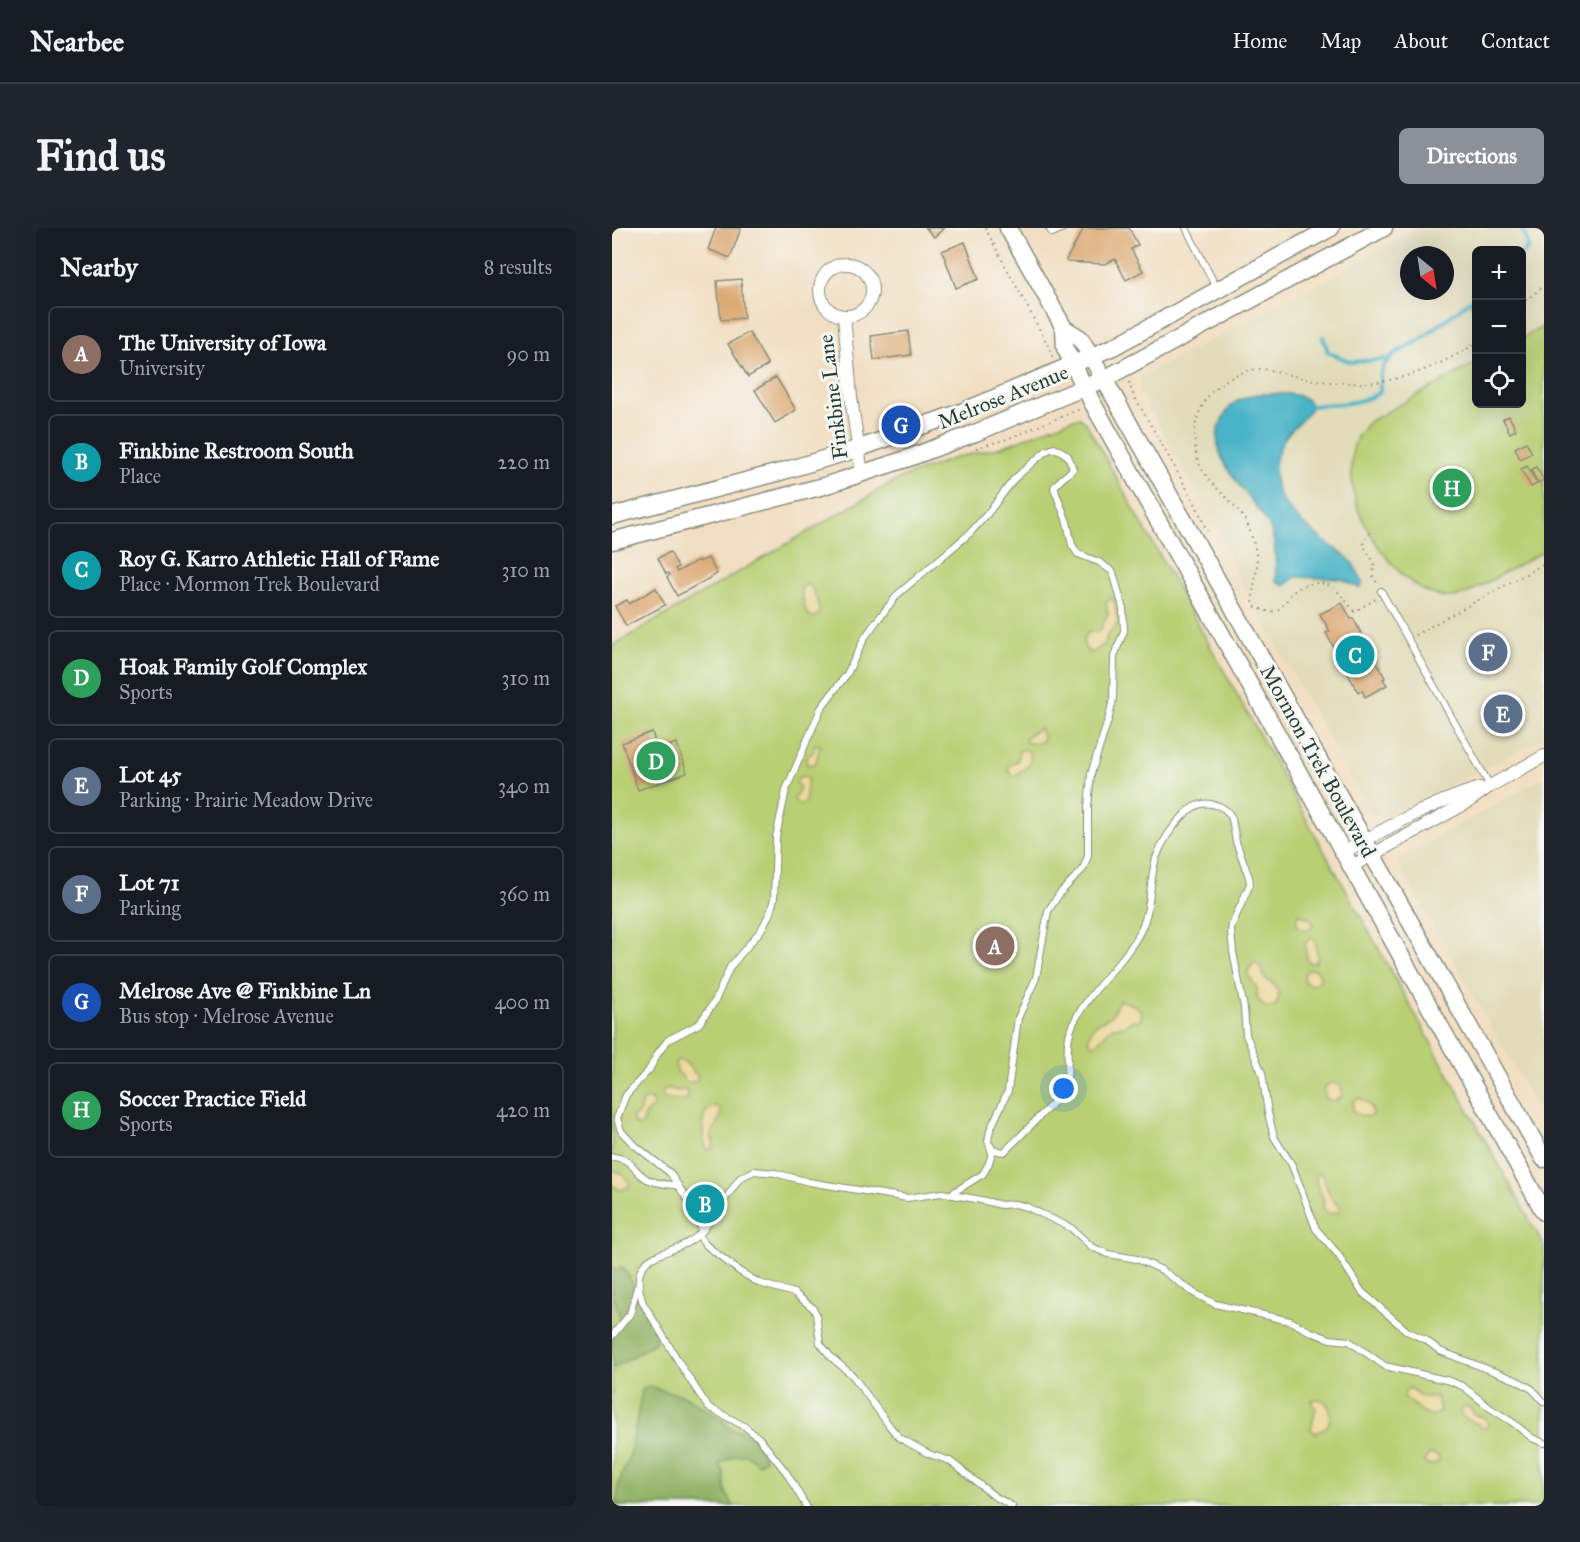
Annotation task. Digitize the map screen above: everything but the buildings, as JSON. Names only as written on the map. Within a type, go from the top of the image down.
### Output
[{"type":"main road","name":"Mormon Trek Boulevard","points":[[1008,228],[1064,328],[1065,348],[1084,388],[1544,1212]]},
{"type":"main road","name":"Melrose Avenue","points":[[612,516],[780,472],[857,449],[964,411],[1091,357],[1331,228]]},
{"type":"main road","name":"Melrose Avenue","points":[[612,541],[732,511],[862,474],[975,433],[1104,379],[1384,228]]},
{"type":"main road","name":"Mormon Trek Boulevard","points":[[1064,328],[1080,338],[1104,379],[1544,1159]]},
{"type":"street","name":"Finkbine Lane","points":[[847,263],[866,271],[873,286],[873,295],[862,311],[844,316],[836,314],[825,305],[820,292],[820,283],[828,270],[847,263]]},
{"type":"street","name":"Finkbine Lane","points":[[844,316],[851,398],[862,474]]},
{"type":"street","points":[[1348,859],[1468,802],[1490,786],[1544,756]]},
{"type":"lane","points":[[1049,228],[1052,233],[1063,228]]},
{"type":"lane","points":[[1186,228],[1217,290]]},
{"type":"lane","points":[[951,1194],[983,1174],[992,1153],[988,1141],[990,1130],[1008,1091],[1018,1018],[1036,978],[1048,911],[1060,893],[1083,869],[1088,856],[1091,774],[1109,717],[1113,699],[1114,656],[1125,624],[1124,608],[1113,572],[1099,562],[1078,554],[1072,545],[1067,522],[1054,488],[1073,469],[1072,463],[1062,451],[1054,448],[1046,451],[1014,479],[969,534],[893,600],[865,637],[847,674],[821,708],[786,790],[779,815],[774,899],[770,913],[761,930],[730,967],[715,1000],[699,1024],[668,1040],[649,1070],[626,1095],[617,1118],[621,1131],[632,1143],[670,1173],[680,1186],[700,1223],[700,1234],[706,1245],[739,1271],[759,1283],[794,1293],[813,1308],[820,1343],[831,1357],[853,1376],[900,1438],[930,1454],[950,1461],[994,1496],[1012,1506]]},
{"type":"lane","points":[[1382,593],[1490,786]]},
{"type":"lane","points":[[988,1141],[992,1150],[1004,1152],[1063,1092],[1068,1068],[1067,1039],[1074,1022],[1104,979],[1120,963],[1141,929],[1148,906],[1156,859],[1164,841],[1179,821],[1197,806],[1213,804],[1221,807],[1230,814],[1240,857],[1249,877],[1248,891],[1231,931],[1245,1008],[1246,1035],[1262,1073],[1274,1137],[1292,1165],[1316,1229],[1337,1253],[1362,1292],[1407,1331],[1426,1340],[1440,1351],[1516,1380],[1532,1389],[1544,1402]]},
{"type":"lane","points":[[612,1157],[629,1161],[636,1170],[651,1181],[680,1186]]},
{"type":"lane","points":[[612,1336],[632,1311],[641,1268],[647,1261],[695,1240],[740,1178],[747,1173],[754,1171],[775,1173],[809,1182],[907,1198],[951,1194],[1000,1205],[1015,1204],[1027,1207],[1071,1228],[1092,1247],[1108,1254],[1137,1259],[1155,1267],[1215,1304],[1290,1321],[1330,1339],[1349,1341],[1384,1366],[1450,1381],[1473,1393],[1532,1438],[1544,1443]]},
{"type":"lane","points":[[638,1280],[639,1291],[649,1313],[708,1407],[744,1426],[759,1438],[786,1472],[806,1506]]},
{"type":"path","points":[[986,228],[1052,356]]},
{"type":"path","points":[[1526,300],[1544,286]]},
{"type":"path","points":[[1354,611],[1333,588],[1320,583],[1309,584],[1293,592],[1283,606],[1276,611],[1265,611],[1254,606],[1252,596],[1257,564],[1255,545],[1246,523],[1209,478],[1197,459],[1194,429],[1200,409],[1210,394],[1230,378],[1260,369],[1310,380],[1345,383],[1383,382],[1442,363],[1472,346]]},
{"type":"path","points":[[975,449],[1007,439],[1077,410]]},
{"type":"path","points":[[1348,615],[1382,593],[1373,576],[1374,563],[1364,545],[1366,536],[1370,533]]},
{"type":"path","points":[[1408,639],[1544,564]]},
{"type":"shaded area","points":[[1420,228],[1544,228],[1544,738],[1402,810],[1372,816],[1238,576],[1212,518],[1138,390],[1142,376]]},
{"type":"shaded area","points":[[1544,777],[1544,1120],[1396,860]]},
{"type":"green space","points":[[1544,326],[1544,551],[1466,594],[1453,597],[1437,596],[1422,589],[1393,565],[1370,533],[1356,503],[1353,488],[1352,454],[1356,439],[1370,421],[1472,365],[1472,408],[1526,408],[1526,336]]},
{"type":"green space","points":[[1080,418],[1086,423],[1544,1246],[1544,1506],[612,1506],[612,646],[900,478],[958,457],[1002,447],[1072,419]]},
{"type":"green space","points":[[622,1267],[630,1278],[643,1310],[655,1329],[655,1343],[612,1369],[612,1330],[620,1324],[616,1302],[612,1297],[612,1271]]},
{"type":"green space","points":[[647,1386],[685,1396],[719,1417],[731,1429],[744,1431],[753,1438],[765,1459],[758,1464],[747,1455],[734,1456],[719,1464],[724,1473],[725,1491],[734,1506],[623,1506],[617,1504],[618,1485],[631,1451],[642,1389]]},
{"type":"sand","points":[[807,583],[813,590],[817,601],[819,613],[815,617],[809,616],[805,608],[801,590]]},
{"type":"sand","points":[[1110,598],[1115,604],[1118,624],[1107,635],[1105,644],[1089,652],[1084,646],[1084,637],[1088,633],[1100,631],[1108,614],[1106,603]]},
{"type":"sand","points":[[1040,728],[1043,736],[1042,742],[1026,743],[1026,737]]},
{"type":"sand","points":[[815,744],[820,745],[816,763],[810,765],[806,763],[806,758],[813,752]]},
{"type":"sand","points":[[1025,749],[1031,754],[1029,765],[1014,776],[1009,772],[1008,767],[1018,760],[1018,752]]},
{"type":"sand","points":[[802,776],[808,777],[805,802],[802,804],[796,803],[794,799],[800,788],[796,780]]},
{"type":"sand","points":[[1299,914],[1309,918],[1313,924],[1311,928],[1304,930],[1298,926],[1296,919]]},
{"type":"sand","points":[[1310,938],[1315,940],[1318,957],[1315,963],[1307,959],[1305,944]]},
{"type":"sand","points":[[1254,962],[1259,964],[1264,978],[1278,990],[1277,1003],[1273,1007],[1265,1007],[1257,998],[1257,988],[1247,973]]},
{"type":"sand","points":[[1312,969],[1320,977],[1312,985],[1304,977]]},
{"type":"sand","points":[[1119,1000],[1140,1009],[1142,1013],[1139,1021],[1132,1020],[1125,1026],[1112,1027],[1095,1045],[1092,1045],[1088,1038],[1094,1026],[1112,1015]]},
{"type":"sand","points":[[678,1060],[685,1062],[698,1077],[697,1081],[688,1083],[677,1071],[675,1063]]},
{"type":"sand","points":[[1333,1083],[1339,1086],[1342,1092],[1339,1098],[1333,1101],[1327,1098],[1324,1092],[1327,1086]]},
{"type":"sand","points":[[668,1088],[677,1091],[686,1090],[688,1098],[684,1100],[663,1098],[661,1093]]},
{"type":"sand","points":[[1359,1098],[1370,1106],[1372,1115],[1369,1117],[1353,1111],[1353,1102]]},
{"type":"sand","points":[[647,1099],[652,1100],[653,1107],[645,1114],[643,1124],[638,1126],[633,1123],[633,1117],[639,1113],[642,1102]]},
{"type":"sand","points":[[715,1106],[720,1109],[721,1115],[711,1134],[714,1147],[708,1150],[703,1137],[703,1120],[707,1111]]},
{"type":"sand","points":[[612,1170],[621,1173],[629,1181],[629,1187],[620,1190],[612,1185]]},
{"type":"sand","points":[[1320,1172],[1340,1212],[1328,1214],[1323,1207],[1324,1200],[1316,1179],[1316,1175]]},
{"type":"sand","points":[[1409,1388],[1423,1397],[1437,1397],[1440,1411],[1432,1416],[1425,1414],[1404,1397]]},
{"type":"sand","points":[[1320,1399],[1329,1407],[1330,1415],[1326,1428],[1316,1433],[1311,1429],[1316,1408],[1312,1400]]},
{"type":"sand","points":[[1464,1407],[1470,1408],[1475,1415],[1486,1418],[1488,1424],[1486,1428],[1462,1417],[1460,1411]]},
{"type":"sand","points":[[1431,1454],[1438,1456],[1439,1462],[1432,1465],[1424,1463],[1426,1457]]},
{"type":"water","points":[[1256,394],[1294,395],[1301,397],[1312,406],[1283,441],[1276,458],[1274,472],[1276,486],[1281,498],[1299,520],[1351,561],[1363,583],[1359,588],[1342,579],[1295,577],[1284,586],[1276,581],[1272,532],[1224,463],[1217,435],[1221,422],[1232,405]]},
{"type":"waterway","points":[[1522,228],[1529,247],[1526,250]]},
{"type":"waterway","points":[[1312,406],[1356,402],[1380,392],[1383,367],[1394,354],[1420,340],[1472,299]]},
{"type":"waterway","points":[[1323,337],[1328,352],[1351,362],[1390,359]]},
{"type":"place","name":"Melrose Ave @ Finkbine Ln","points":[[901,425]]},
{"type":"place","name":"Soccer Practice Field","points":[[1452,488]]},
{"type":"place","name":"Lot 71","points":[[1488,652]]},
{"type":"place","name":"Roy G. Karro Athletic Hall of Fame","points":[[1355,655]]},
{"type":"place","name":"Lot 45","points":[[1503,714]]},
{"type":"place","name":"Hoak Family Golf Complex","points":[[656,761]]},
{"type":"place","name":"The University of Iowa","points":[[995,946]]},
{"type":"place","name":"Finkbine Restroom South","points":[[705,1204]]}]
